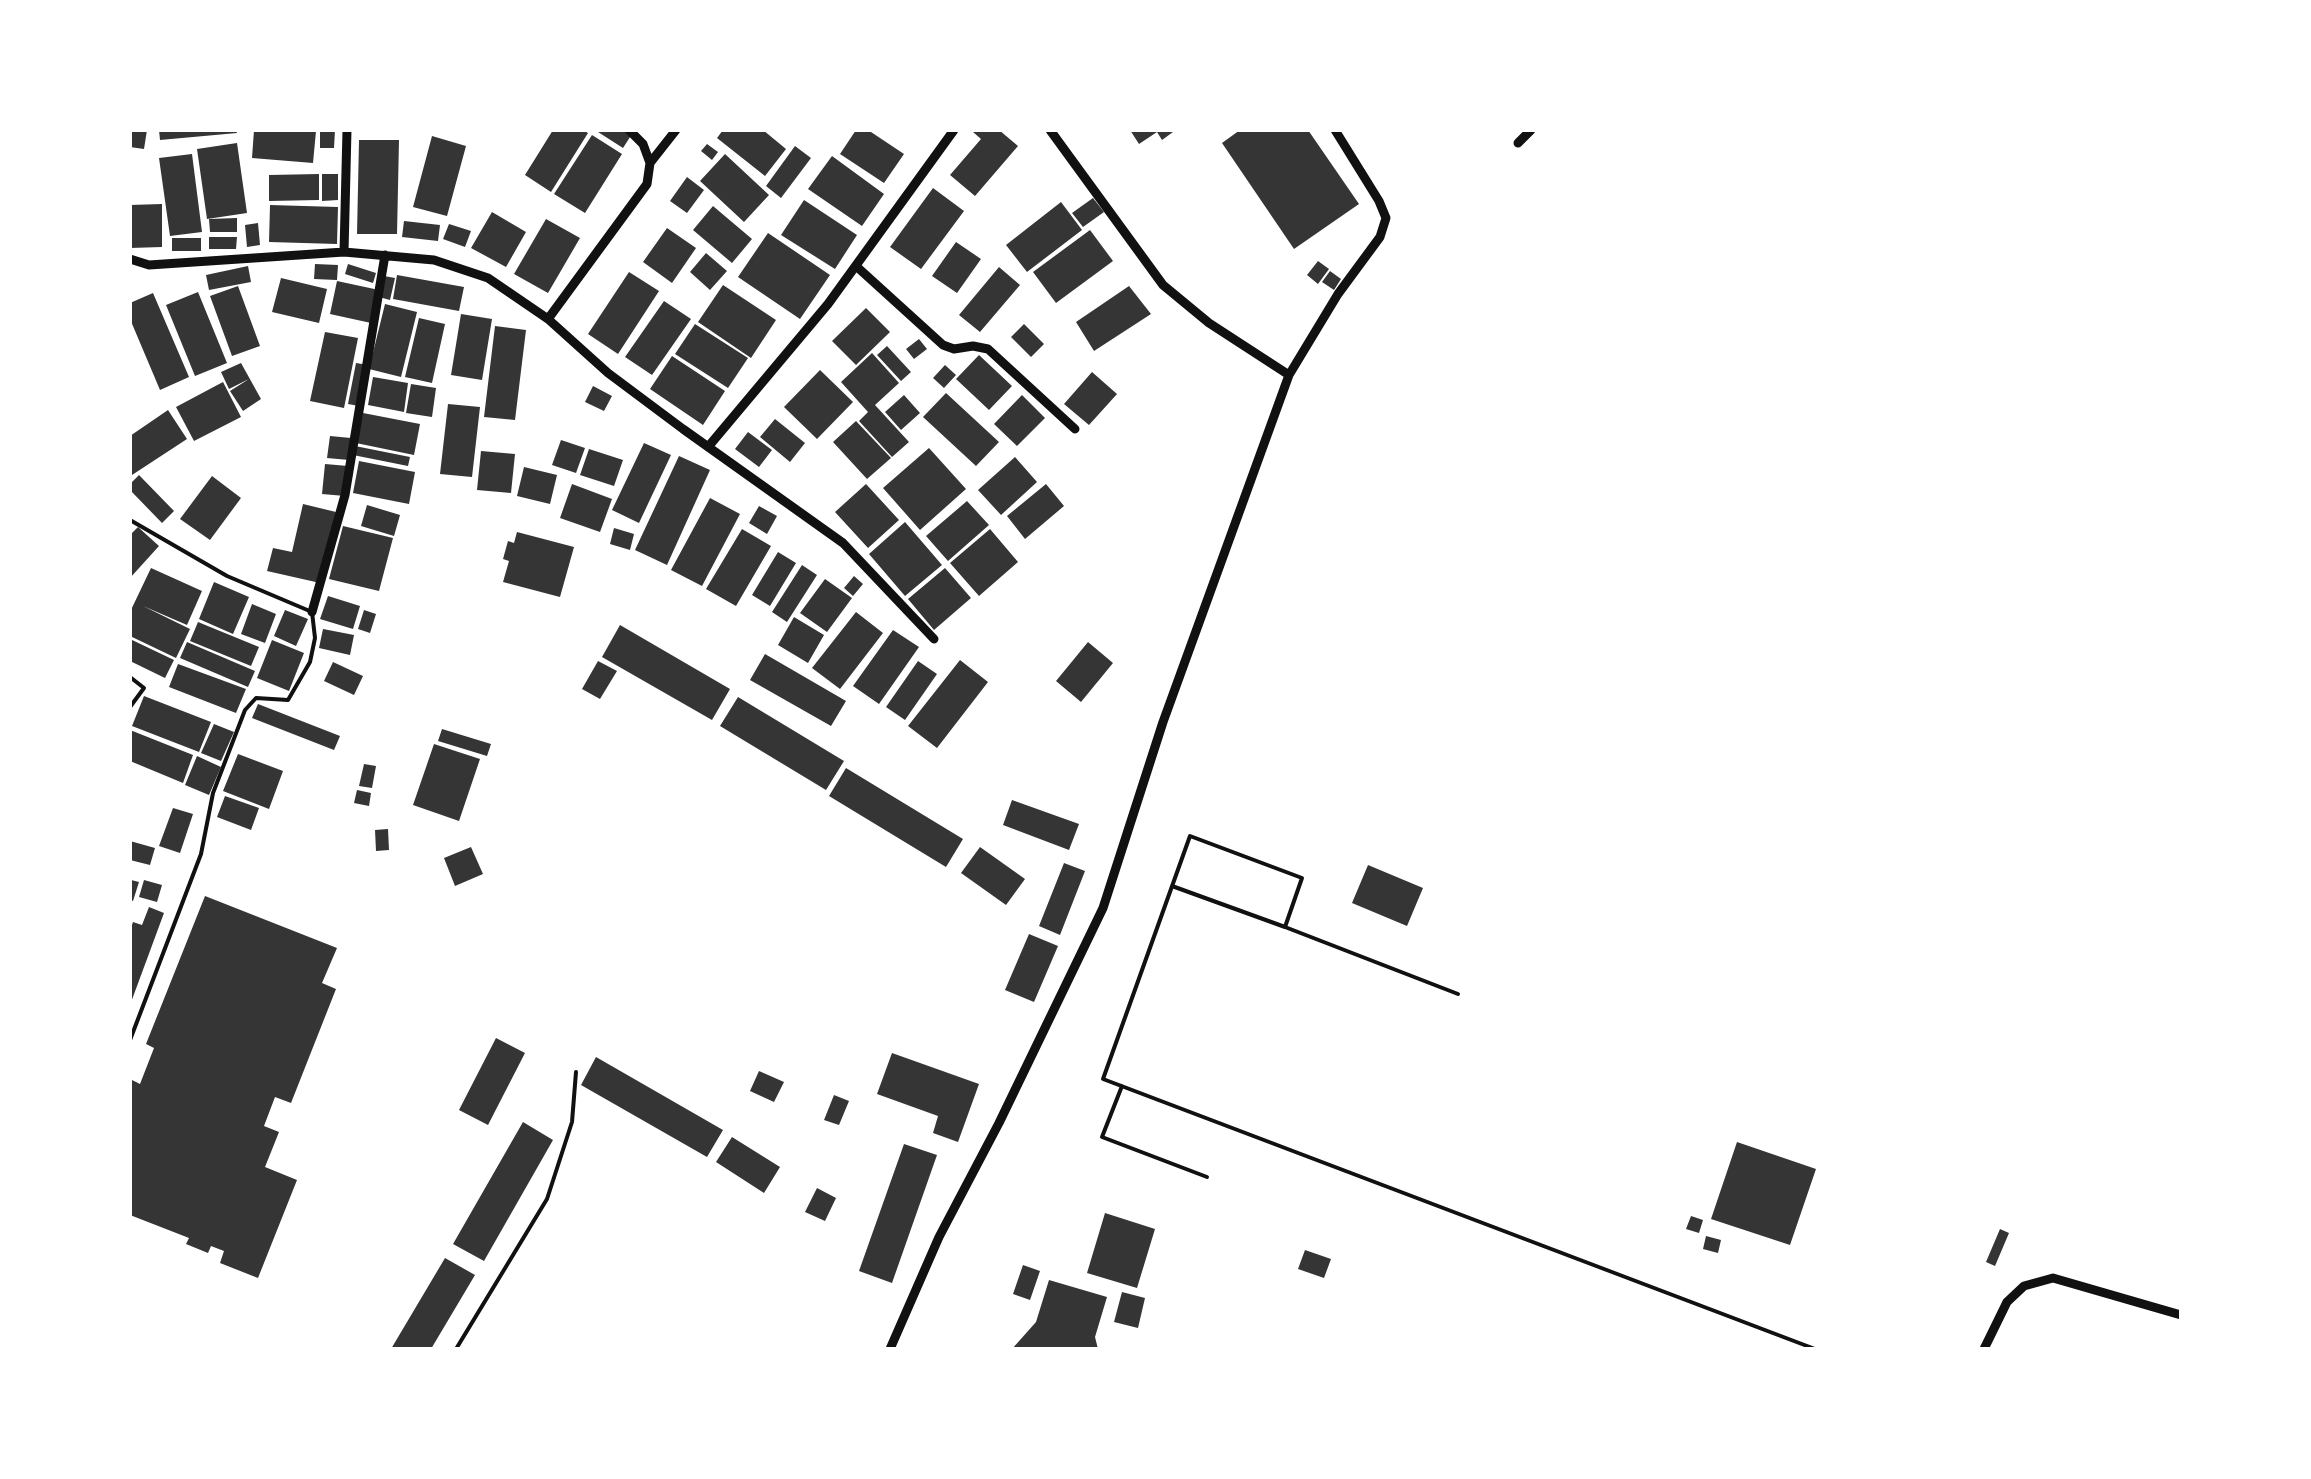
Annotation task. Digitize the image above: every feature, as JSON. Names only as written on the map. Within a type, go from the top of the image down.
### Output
[{"type":"street","points":[[344,252],[347,130]]},
{"type":"street","points":[[629,130],[643,144],[650,163]]},
{"type":"street","points":[[548,320],[646,184],[650,163],[676,130]]},
{"type":"street","points":[[708,448],[828,304],[954,130]]},
{"type":"street","points":[[1050,130],[1163,285],[1209,323],[1289,376]]},
{"type":"street","points":[[890,1349],[939,1237],[1103,908],[1175,688],[1289,376],[1338,294],[1380,237],[1386,218],[1379,201],[1335,130]]},
{"type":"street","points":[[1518,143],[1531,130]]},
{"type":"street","points":[[130,259],[149,265],[344,252],[434,260],[488,278],[548,320],[608,373],[708,448],[843,542],[934,639]]},
{"type":"street","points":[[312,612],[345,495],[385,255]]},
{"type":"street","points":[[856,266],[944,345],[954,349],[988,349],[1076,430]]},
{"type":"street","points":[[1984,1349],[2007,1302],[2024,1286],[2053,1278],[2181,1316]]},
{"type":"lane","points":[[130,520],[227,576],[312,612],[315,638],[310,662],[288,700],[256,698],[245,710],[213,793],[200,854],[130,1040]]},
{"type":"lane","points":[[130,677],[144,688],[130,707]]},
{"type":"lane","points":[[1286,927],[1302,878],[1190,836],[1103,1079],[1815,1349]]},
{"type":"lane","points":[[1172,886],[1458,994]]},
{"type":"lane","points":[[456,1349],[547,1199],[572,1122],[576,1072]]},
{"type":"lane","points":[[1122,1086],[1102,1137],[1208,1176]]},
{"type":"building","points":[[130,130],[147,130],[144,149],[130,147]]},
{"type":"building","points":[[159,130],[236,130],[237,133],[160,140]]},
{"type":"building","points":[[254,130],[316,131],[313,163],[252,158]]},
{"type":"building","points":[[320,130],[335,130],[334,148],[320,148]]},
{"type":"building","points":[[553,130],[588,133],[551,192],[525,175]]},
{"type":"building","points":[[599,130],[627,130],[632,134],[623,148]]},
{"type":"building","points":[[723,130],[763,130],[786,149],[765,176],[717,138]]},
{"type":"building","points":[[856,130],[868,130],[904,154],[884,183],[840,154]]},
{"type":"building","points":[[975,130],[999,130],[1018,146],[975,196],[950,175],[981,139]]},
{"type":"building","points":[[1130,130],[1173,132],[1162,140],[1157,132],[1139,144]]},
{"type":"building","points":[[1240,130],[1308,130],[1359,204],[1294,249],[1222,143]]},
{"type":"building","points":[[592,135],[622,154],[585,213],[554,194]]},
{"type":"building","points":[[432,136],[466,146],[447,216],[413,207]]},
{"type":"building","points":[[359,140],[399,140],[397,234],[357,234]]},
{"type":"building","points":[[237,143],[247,213],[207,219],[197,149]]},
{"type":"building","points":[[707,144],[718,152],[712,160],[701,151]]},
{"type":"building","points":[[795,146],[811,158],[781,198],[766,186]]},
{"type":"building","points":[[192,154],[202,232],[170,236],[159,158]]},
{"type":"building","points":[[725,154],[769,195],[744,222],[700,181]]},
{"type":"building","points":[[832,156],[884,194],[862,226],[808,189]]},
{"type":"building","points":[[319,174],[319,200],[269,201],[269,175]]},
{"type":"building","points":[[322,174],[338,174],[338,200],[322,201]]},
{"type":"building","points":[[687,177],[704,190],[687,213],[670,201]]},
{"type":"building","points":[[933,188],[964,211],[921,269],[890,247]]},
{"type":"building","points":[[1093,198],[1104,212],[1083,227],[1072,213]]},
{"type":"building","points":[[804,200],[857,235],[835,269],[781,235]]},
{"type":"building","points":[[1061,202],[1082,230],[1027,272],[1006,245]]},
{"type":"building","points":[[162,204],[162,247],[130,248],[130,205]]},
{"type":"building","points":[[270,205],[338,207],[337,244],[269,242]]},
{"type":"building","points":[[713,206],[752,239],[732,263],[693,230]]},
{"type":"building","points":[[492,212],[526,232],[506,267],[471,248]]},
{"type":"building","points":[[237,218],[237,232],[210,232],[209,219]]},
{"type":"building","points":[[546,219],[580,238],[548,293],[514,274]]},
{"type":"building","points":[[404,221],[440,225],[438,241],[402,237]]},
{"type":"building","points":[[258,223],[260,245],[247,247],[245,225]]},
{"type":"building","points":[[449,224],[471,231],[465,247],[443,239]]},
{"type":"building","points":[[667,228],[696,248],[672,283],[643,262]]},
{"type":"building","points":[[1090,230],[1113,261],[1056,303],[1033,272]]},
{"type":"building","points":[[768,233],[830,275],[800,319],[738,277]]},
{"type":"building","points":[[209,237],[237,237],[236,249],[209,249]]},
{"type":"building","points":[[172,238],[201,238],[201,251],[172,251]]},
{"type":"building","points":[[956,242],[981,259],[957,293],[932,276]]},
{"type":"building","points":[[706,253],[727,271],[710,290],[690,272]]},
{"type":"building","points":[[1318,261],[1329,269],[1318,284],[1307,275]]},
{"type":"building","points":[[315,264],[338,265],[337,280],[314,279]]},
{"type":"building","points":[[348,264],[376,273],[373,283],[345,274]]},
{"type":"building","points":[[248,266],[251,282],[209,290],[206,275]]},
{"type":"building","points":[[999,267],[1020,285],[980,332],[959,315]]},
{"type":"building","points":[[1330,271],[1341,279],[1334,290],[1322,282]]},
{"type":"building","points":[[629,272],[659,291],[618,354],[588,334]]},
{"type":"building","points":[[397,275],[464,287],[459,311],[393,299]]},
{"type":"building","points":[[384,276],[395,278],[390,300],[379,297]]},
{"type":"building","points":[[281,278],[327,289],[319,323],[272,312]]},
{"type":"building","points":[[337,281],[379,290],[371,323],[330,314]]},
{"type":"building","points":[[723,285],[776,320],[751,358],[698,322]]},
{"type":"building","points":[[238,286],[260,346],[232,356],[210,296]]},
{"type":"building","points":[[1129,286],[1151,314],[1094,351],[1076,322]]},
{"type":"building","points":[[198,292],[227,363],[195,376],[166,305]]},
{"type":"building","points":[[153,293],[189,377],[160,390],[130,319],[130,303]]},
{"type":"building","points":[[664,301],[691,319],[652,375],[625,357]]},
{"type":"building","points":[[385,304],[417,312],[401,377],[369,369]]},
{"type":"building","points":[[866,308],[890,332],[856,365],[832,341]]},
{"type":"building","points":[[461,314],[492,319],[482,380],[451,375]]},
{"type":"building","points":[[419,318],[445,324],[432,383],[405,377]]},
{"type":"building","points":[[695,324],[748,358],[728,388],[675,354]]},
{"type":"building","points":[[1024,324],[1044,344],[1031,357],[1011,337]]},
{"type":"building","points":[[495,326],[526,330],[515,420],[484,417]]},
{"type":"building","points":[[325,332],[358,338],[344,408],[310,401]]},
{"type":"building","points":[[919,339],[927,349],[914,359],[906,349]]},
{"type":"building","points":[[887,346],[911,372],[901,381],[877,355]]},
{"type":"building","points":[[872,353],[899,383],[875,405],[909,442],[892,457],[859,421],[868,412],[841,382]]},
{"type":"building","points":[[979,355],[1012,386],[989,410],[956,379]]},
{"type":"building","points":[[672,356],[725,391],[703,425],[650,389]]},
{"type":"building","points":[[241,363],[261,399],[243,411],[230,391],[249,379],[229,389],[221,372]]},
{"type":"building","points":[[356,363],[368,365],[359,406],[348,404]]},
{"type":"building","points":[[945,365],[956,375],[944,388],[933,378]]},
{"type":"building","points":[[820,370],[853,402],[817,439],[784,407]]},
{"type":"building","points":[[1092,372],[1117,394],[1089,425],[1064,404]]},
{"type":"building","points":[[373,377],[408,383],[404,412],[368,405]]},
{"type":"building","points":[[223,382],[241,417],[194,441],[176,407]]},
{"type":"building","points":[[411,384],[436,388],[432,417],[406,413]]},
{"type":"building","points":[[593,386],[612,396],[604,411],[585,402]]},
{"type":"building","points":[[946,393],[999,442],[976,466],[923,417]]},
{"type":"building","points":[[904,395],[920,413],[901,430],[885,412]]},
{"type":"building","points":[[1022,395],[1045,418],[1017,446],[994,424]]},
{"type":"building","points":[[448,404],[480,407],[472,477],[440,474]]},
{"type":"building","points":[[168,410],[187,439],[132,475],[130,436]]},
{"type":"building","points":[[363,413],[420,424],[414,455],[356,443]]},
{"type":"building","points":[[775,419],[805,443],[790,462],[760,437]]},
{"type":"building","points":[[856,421],[891,458],[867,479],[833,442]]},
{"type":"building","points":[[748,432],[772,450],[759,467],[735,449]]},
{"type":"building","points":[[330,436],[351,438],[349,460],[327,458]]},
{"type":"building","points":[[561,440],[585,448],[576,473],[552,465]]},
{"type":"building","points":[[644,443],[671,455],[639,523],[612,510]]},
{"type":"building","points":[[355,446],[410,457],[408,466],[353,455]]},
{"type":"building","points":[[929,448],[966,489],[920,530],[883,488]]},
{"type":"building","points":[[589,449],[623,460],[614,486],[580,475]]},
{"type":"building","points":[[481,451],[515,454],[511,493],[477,490]]},
{"type":"building","points":[[679,456],[710,470],[667,565],[635,550]]},
{"type":"building","points":[[1015,457],[1037,482],[1001,515],[978,490]]},
{"type":"building","points":[[359,461],[415,472],[409,504],[353,493]]},
{"type":"building","points":[[325,464],[348,466],[345,496],[322,494]]},
{"type":"building","points":[[524,467],[557,475],[550,504],[517,496]]},
{"type":"building","points":[[139,475],[174,511],[162,523],[130,490],[130,484]]},
{"type":"building","points":[[212,476],[241,498],[210,540],[180,519]]},
{"type":"building","points":[[572,484],[612,499],[600,532],[560,518]]},
{"type":"building","points":[[866,484],[899,520],[868,548],[835,512]]},
{"type":"building","points":[[1046,484],[1064,506],[1025,539],[1007,516]]},
{"type":"building","points":[[710,498],[740,514],[702,586],[671,570]]},
{"type":"building","points":[[967,501],[989,525],[948,561],[926,536]]},
{"type":"building","points":[[303,504],[336,512],[320,583],[267,571],[273,548],[292,552]]},
{"type":"building","points":[[367,505],[400,515],[394,536],[361,526]]},
{"type":"building","points":[[759,506],[777,516],[767,534],[749,523]]},
{"type":"building","points":[[905,522],[942,565],[905,596],[869,554]]},
{"type":"building","points":[[343,526],[393,538],[379,591],[329,579]]},
{"type":"building","points":[[138,527],[159,546],[130,578],[130,535]]},
{"type":"building","points":[[614,528],[634,534],[630,550],[610,544]]},
{"type":"building","points":[[742,529],[771,546],[736,606],[706,589]]},
{"type":"building","points":[[990,529],[1018,562],[979,596],[950,563]]},
{"type":"building","points":[[517,532],[574,547],[560,597],[503,582],[509,561],[503,559],[508,541],[514,543]]},
{"type":"building","points":[[778,552],[796,563],[770,606],[752,595]]},
{"type":"building","points":[[802,565],[817,575],[787,622],[772,612]]},
{"type":"building","points":[[151,568],[202,591],[187,625],[143,606],[190,629],[176,658],[130,636],[130,612]]},
{"type":"building","points":[[945,568],[971,598],[934,630],[908,599]]},
{"type":"building","points":[[854,576],[863,584],[853,596],[844,588]]},
{"type":"building","points":[[825,579],[852,598],[827,632],[800,613]]},
{"type":"building","points":[[214,582],[249,597],[233,634],[199,619]]},
{"type":"building","points":[[328,596],[360,606],[353,629],[320,619]]},
{"type":"building","points":[[252,604],[276,614],[265,643],[241,634]]},
{"type":"building","points":[[285,610],[308,619],[296,646],[274,636]]},
{"type":"building","points":[[364,610],[376,614],[370,633],[358,629]]},
{"type":"building","points":[[856,612],[883,633],[840,689],[812,668]]},
{"type":"building","points":[[794,617],[824,635],[808,663],[778,645]]},
{"type":"building","points":[[198,622],[259,647],[251,666],[190,641]]},
{"type":"building","points":[[620,625],[730,689],[712,720],[602,657]]},
{"type":"building","points":[[323,629],[354,635],[350,655],[319,648]]},
{"type":"building","points":[[893,630],[919,647],[879,704],[853,686]]},
{"type":"building","points":[[130,639],[174,660],[165,678],[130,661]]},
{"type":"building","points":[[272,640],[304,653],[289,691],[257,678]]},
{"type":"building","points":[[187,642],[255,671],[248,687],[180,658]]},
{"type":"building","points":[[1088,642],[1113,663],[1081,702],[1056,681]]},
{"type":"building","points":[[765,654],[846,701],[831,726],[750,680]]},
{"type":"building","points":[[960,660],[988,682],[937,748],[908,726]]},
{"type":"building","points":[[598,661],[617,671],[600,699],[582,689]]},
{"type":"building","points":[[918,661],[937,674],[905,720],[886,707]]},
{"type":"building","points":[[333,662],[363,676],[354,695],[324,681]]},
{"type":"building","points":[[178,664],[246,689],[236,713],[169,687]]},
{"type":"building","points":[[144,696],[211,722],[199,752],[132,726]]},
{"type":"building","points":[[738,697],[844,761],[826,790],[720,726]]},
{"type":"building","points":[[258,704],[340,736],[334,750],[252,718]]},
{"type":"building","points":[[214,724],[234,732],[221,761],[201,753]]},
{"type":"building","points":[[442,729],[491,744],[487,756],[438,741]]},
{"type":"building","points":[[130,730],[193,755],[183,783],[130,761]]},
{"type":"building","points":[[434,744],[480,759],[459,821],[413,805]]},
{"type":"building","points":[[238,754],[283,771],[269,809],[223,791]]},
{"type":"building","points":[[197,756],[221,767],[209,795],[185,785]]},
{"type":"building","points":[[364,764],[376,766],[372,788],[359,786]]},
{"type":"building","points":[[846,768],[963,839],[946,867],[829,796]]},
{"type":"building","points":[[357,790],[371,793],[369,806],[354,803]]},
{"type":"building","points":[[225,796],[259,808],[251,830],[217,817]]},
{"type":"building","points":[[1012,800],[1079,824],[1069,850],[1003,825]]},
{"type":"building","points":[[173,808],[193,814],[180,853],[159,846]]},
{"type":"building","points":[[388,829],[389,850],[376,851],[375,830]]},
{"type":"building","points":[[130,841],[155,848],[150,865],[130,860]]},
{"type":"building","points":[[471,847],[483,874],[455,886],[444,858]]},
{"type":"building","points":[[980,847],[1025,879],[1006,905],[961,873]]},
{"type":"building","points":[[1064,863],[1085,871],[1060,935],[1039,926]]},
{"type":"building","points":[[1368,865],[1423,888],[1407,926],[1352,903]]},
{"type":"building","points":[[131,880],[139,882],[133,901],[130,900]]},
{"type":"building","points":[[144,880],[162,885],[157,902],[139,897]]},
{"type":"building","points":[[205,896],[337,948],[322,983],[336,989],[291,1103],[275,1097],[264,1126],[279,1132],[265,1167],[297,1180],[258,1278],[220,1263],[224,1251],[211,1246],[208,1253],[186,1244],[189,1238],[130,1215],[130,1084],[132,1080],[140,1084],[154,1048],[146,1044]]},
{"type":"building","points":[[149,907],[164,913],[130,1005],[130,931],[133,922],[142,925]]},
{"type":"building","points":[[1029,934],[1058,946],[1034,1002],[1005,990]]},
{"type":"building","points":[[496,1038],[525,1053],[488,1125],[459,1110]]},
{"type":"building","points":[[892,1053],[979,1084],[958,1142],[933,1133],[938,1116],[877,1094]]},
{"type":"building","points":[[596,1057],[723,1130],[707,1157],[581,1085]]},
{"type":"building","points":[[759,1071],[784,1082],[774,1102],[750,1091]]},
{"type":"building","points":[[834,1095],[849,1101],[839,1125],[824,1120]]},
{"type":"building","points":[[523,1122],[553,1140],[484,1261],[453,1244]]},
{"type":"building","points":[[732,1137],[780,1167],[764,1193],[716,1162]]},
{"type":"building","points":[[1737,1142],[1816,1169],[1790,1245],[1711,1219]]},
{"type":"building","points":[[904,1144],[937,1155],[892,1283],[859,1271]]},
{"type":"building","points":[[817,1188],[836,1198],[825,1221],[805,1212]]},
{"type":"building","points":[[1105,1213],[1155,1229],[1137,1288],[1087,1273]]},
{"type":"building","points":[[1691,1216],[1703,1220],[1699,1233],[1686,1229]]},
{"type":"building","points":[[2000,1229],[2009,1233],[1995,1266],[1986,1262]]},
{"type":"building","points":[[1706,1236],[1721,1240],[1718,1253],[1703,1249]]},
{"type":"building","points":[[1305,1250],[1331,1259],[1324,1278],[1298,1269]]},
{"type":"building","points":[[445,1258],[475,1275],[431,1349],[391,1349]]},
{"type":"building","points":[[1023,1265],[1040,1271],[1030,1300],[1013,1294]]},
{"type":"building","points":[[1049,1280],[1107,1297],[1095,1337],[1098,1349],[1012,1349],[1036,1322]]},
{"type":"building","points":[[1122,1292],[1145,1298],[1138,1328],[1114,1322]]}]
